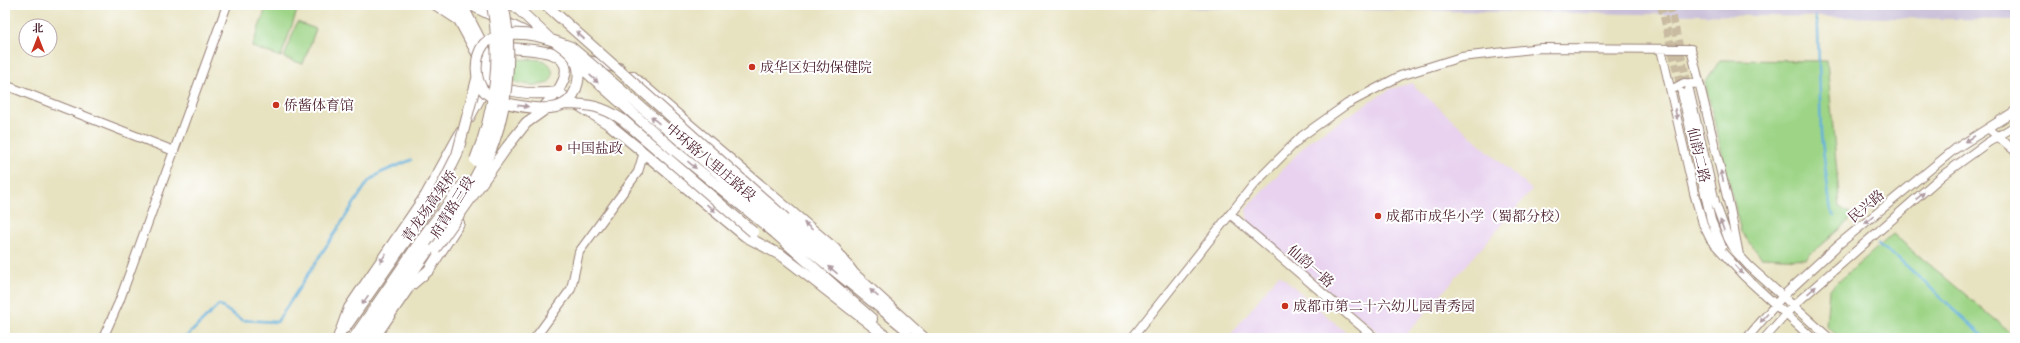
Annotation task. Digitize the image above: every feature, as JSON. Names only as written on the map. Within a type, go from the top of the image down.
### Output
[{"type":"highway","name":"青龙场高架桥","points":[[355,338],[421,243],[464,185],[476,160],[486,135],[494,108],[497,49],[496,26],[492,5]]},
{"type":"highway","name":"青龙场高架桥","points":[[365,338],[470,189],[490,148],[504,93],[507,40],[502,5]]},
{"type":"main road","points":[[436,5],[459,20],[486,70],[489,81],[497,86],[509,90],[537,94],[557,92],[610,125],[745,236],[784,258]]},
{"type":"main road","points":[[338,338],[436,199],[457,155],[477,78],[478,55],[465,20],[458,11],[449,5]]},
{"type":"main road","points":[[462,5],[490,59]]},
{"type":"main road","points":[[471,5],[531,35]]},
{"type":"main road","name":"中环路八里庄路段","points":[[514,5],[607,92],[780,226],[854,274],[924,338]]},
{"type":"main road","name":"中环路八里庄路段","points":[[546,5],[780,226],[893,338]]},
{"type":"main road","points":[[478,55],[484,43],[500,36],[531,35],[554,40],[575,51],[780,226],[902,327],[919,338]]},
{"type":"main road","points":[[554,40],[575,59],[579,74],[574,94],[564,104]]},
{"type":"main road","points":[[486,70],[490,59],[494,54],[508,48],[550,52],[626,70],[835,249],[854,274]]},
{"type":"main road","name":"府青路三段","points":[[374,338],[409,287],[429,270],[487,177],[511,144],[557,92],[562,84],[565,71],[560,59],[550,52]]},
{"type":"main road","points":[[477,78],[485,92],[508,104],[547,108],[564,104],[595,106],[609,110],[623,120],[784,258],[888,338]]},
{"type":"main road","name":"府青路三段","points":[[338,338],[349,308],[426,195],[489,81]]},
{"type":"main road","points":[[409,287],[507,146],[526,124],[547,108]]},
{"type":"street","points":[[103,338],[119,302],[227,5]]},
{"type":"street","points":[[1132,338],[1254,184],[1302,136],[1347,104],[1400,76],[1461,57],[1541,48],[1661,49]]},
{"type":"street","name":"仙韵二路","points":[[1739,255],[1730,209],[1690,49],[1661,49],[1703,224],[1711,240],[1785,315],[1812,338]]},
{"type":"street","points":[[1670,90],[1684,83],[1699,84]]},
{"type":"street","points":[[5,85],[174,151]]},
{"type":"street","name":"仙韵二路","points":[[1728,258],[1718,240],[1711,220],[1686,92],[1719,214],[1728,238],[1739,255],[1782,297],[1829,338]]},
{"type":"street","name":"民兴路","points":[[1747,338],[1782,297],[1838,246],[1955,149],[2015,110]]},
{"type":"street","name":"民兴路","points":[[1765,338],[1793,306],[1943,176],[2015,126]]},
{"type":"street","points":[[1988,128],[2015,151]]},
{"type":"street","points":[[535,338],[571,289],[579,252],[638,172],[644,152]]},
{"type":"street","name":"仙韵一路","points":[[1230,214],[1375,338]]},
{"type":"shaded area","points":[[866,5],[2015,5],[2015,20],[1444,11]]},
{"type":"shaded area","name":"成都市成华小学（蜀都分校）","points":[[1411,83],[1532,190],[1403,338],[1385,338],[1248,223],[1246,209],[1309,141],[1390,89]]},
{"type":"shaded area","name":"成都市第二十六幼儿园青秀园","points":[[1279,274],[1352,338],[1228,338]]},
{"type":"green space","points":[[267,5],[299,5],[281,57],[252,47]]},
{"type":"green space","points":[[297,22],[316,29],[303,64],[284,58]]},
{"type":"green space","points":[[518,59],[544,61],[550,65],[552,78],[547,83],[538,85],[515,82],[508,77],[512,61]]},
{"type":"green space","points":[[1720,60],[1827,61],[1840,207],[1854,216],[1805,259],[1761,257],[1741,232],[1705,83]]},
{"type":"green space","points":[[1893,234],[2015,336],[2015,338],[1840,338],[1826,326],[1829,290]]},
{"type":"waterway","points":[[1815,17],[1818,29],[1821,134],[1831,212],[1834,216]]},
{"type":"waterway","points":[[185,338],[219,305],[242,320],[277,322],[368,182],[380,173],[411,160]]},
{"type":"waterway","points":[[1877,244],[1898,258],[1985,338]]},
{"type":"tunnel","points":[[1661,5],[1682,92]]},
{"type":"tunnel","points":[[1670,5],[1689,90]]},
{"type":"place","name":"成华区妇幼保健院","points":[[752,67]]},
{"type":"place","name":"侨酱体育馆","points":[[276,105]]},
{"type":"place","name":"中国盐政","points":[[559,148]]},
{"type":"place","name":"成都市成华小学（蜀都分校）","points":[[1378,216]]},
{"type":"place","name":"成都市第二十六幼儿园青秀园","points":[[1285,306]]}]
